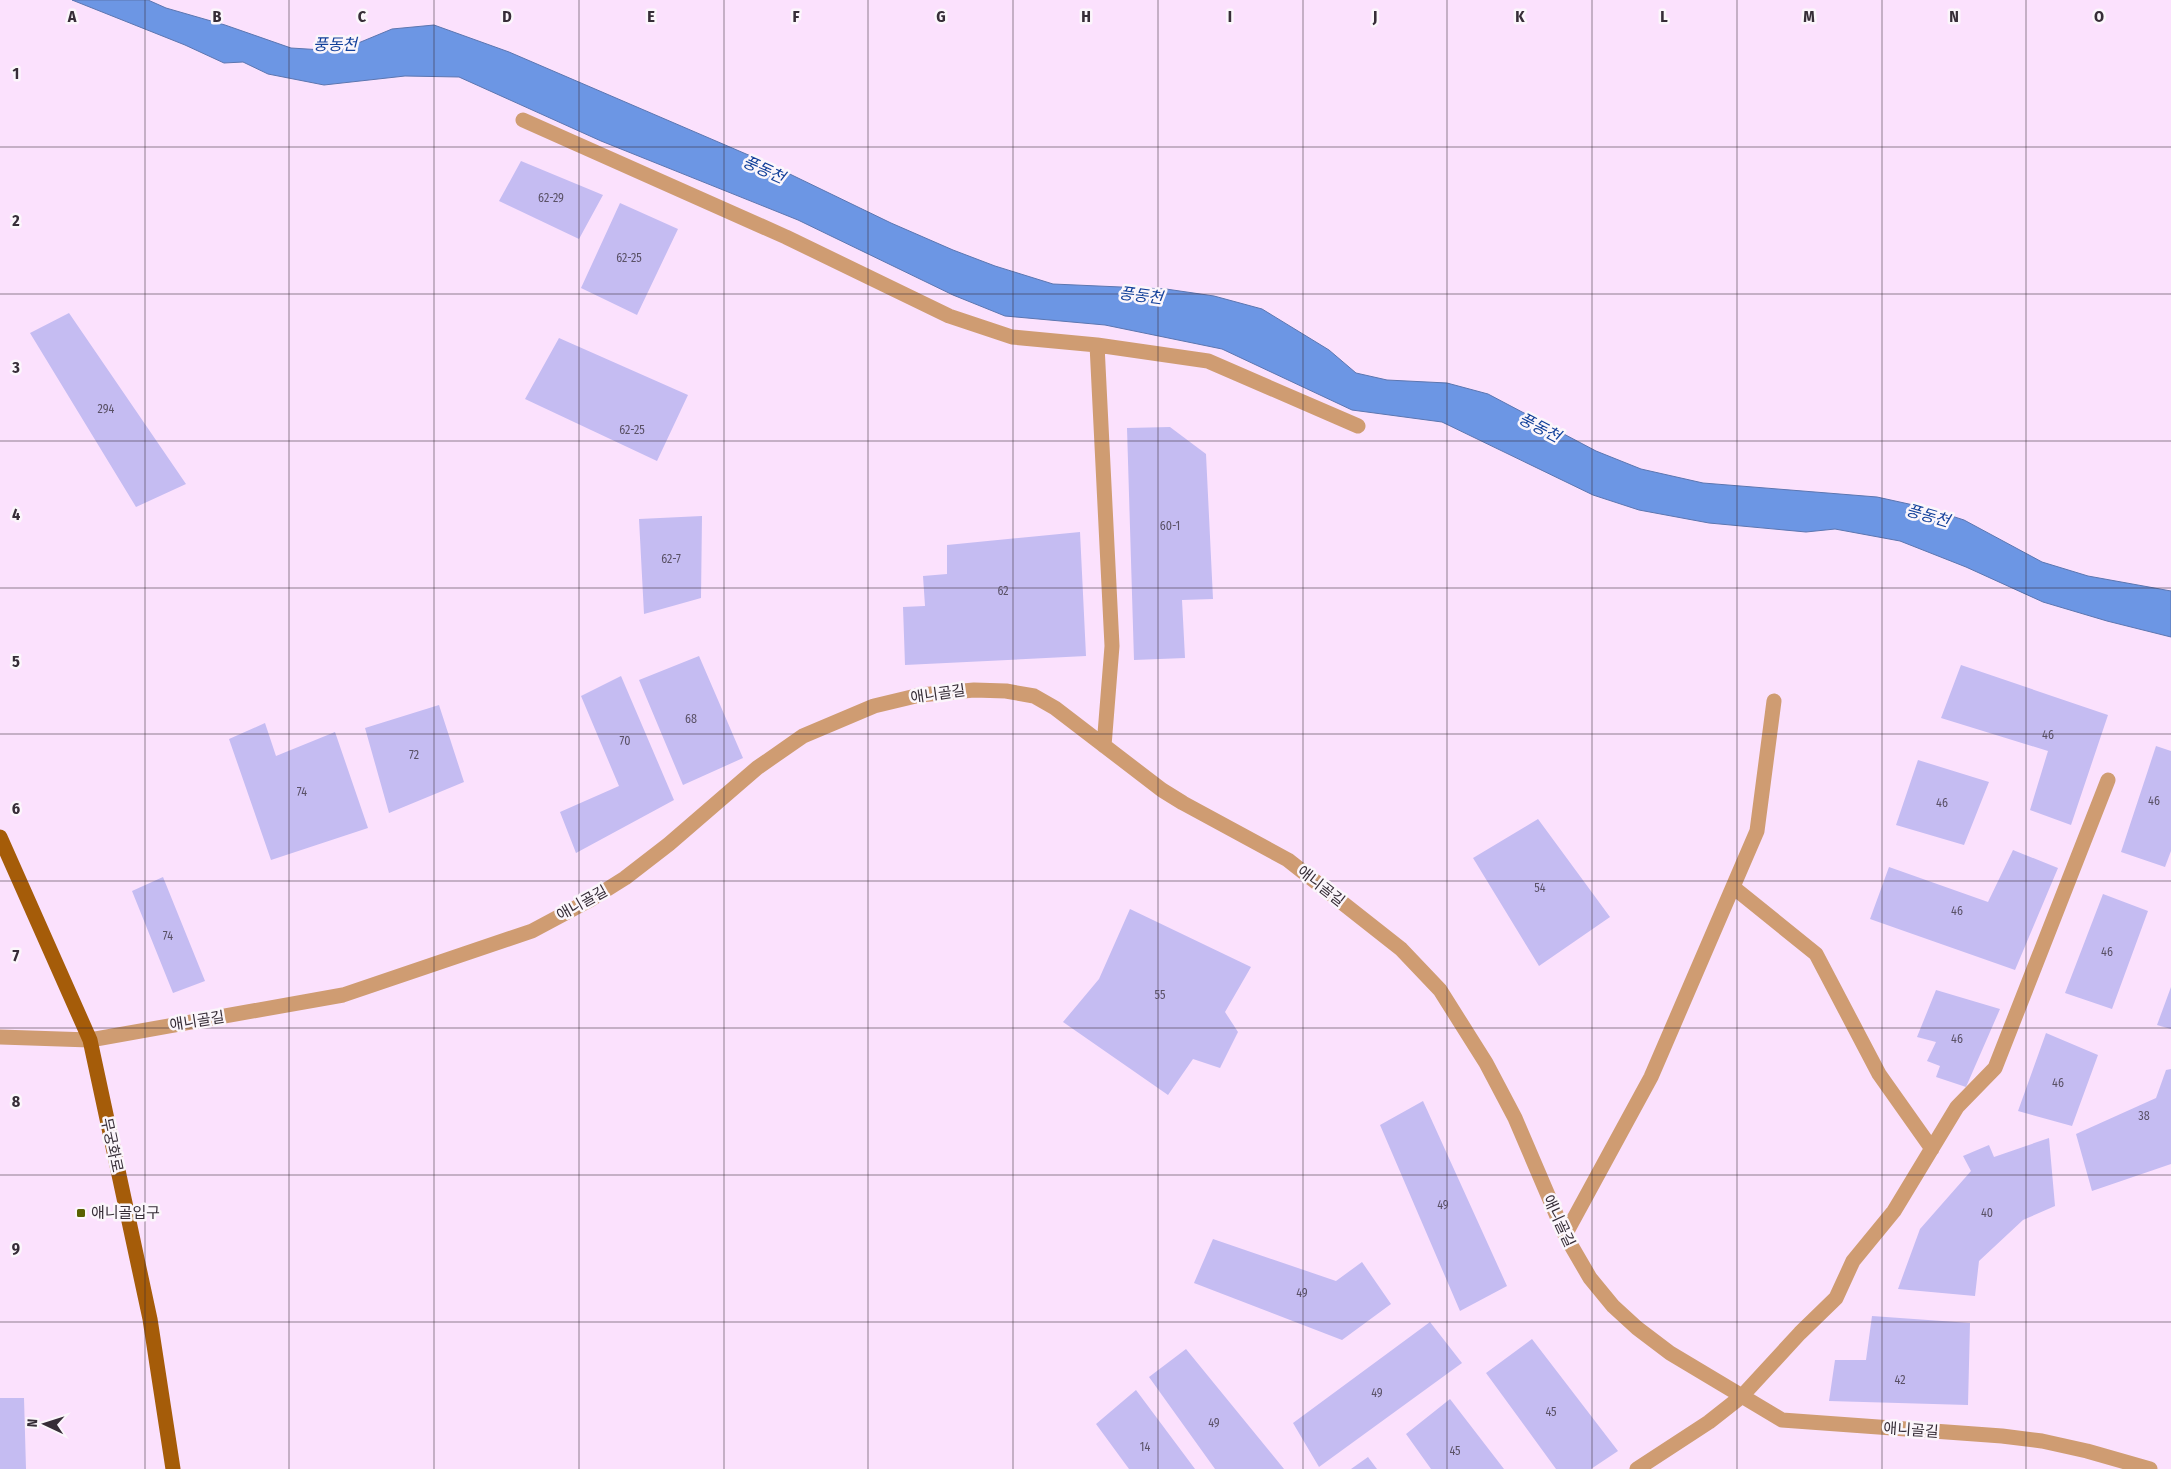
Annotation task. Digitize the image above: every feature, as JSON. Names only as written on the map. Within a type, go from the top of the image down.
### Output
[{"type":"main road","name":"무궁화로","points":[[0,837],[90,1040],[150,1319],[173,1469]]},
{"type":"street","points":[[523,120],[786,237],[949,316],[1012,337],[1097,345],[1208,361],[1358,426]]},
{"type":"street","points":[[1097,345],[1112,646],[1104,746]]},
{"type":"street","name":"애니골길","points":[[0,1037],[90,1040],[344,995],[532,931],[590,900],[625,878],[669,844],[757,768],[803,736],[874,706],[920,695],[974,690],[1006,691],[1034,696],[1055,708],[1145,778],[1183,803],[1288,860],[1401,949],[1440,990],[1486,1063],[1515,1118],[1565,1235],[1590,1278],[1613,1306],[1637,1328],[1670,1353],[1782,1420],[2002,1436],[2042,1441],[2087,1451],[2150,1469]]},
{"type":"street","points":[[1565,1235],[1651,1077],[1757,831],[1774,701]]},
{"type":"street","points":[[1637,1469],[1709,1422],[1742,1396],[1800,1332],[1836,1298],[1853,1261],[1894,1211],[1958,1107],[1995,1068],[2108,780]]},
{"type":"street","points":[[1733,887],[1816,954],[1880,1074],[1932,1149]]},
{"type":"water","name":"풍동천","points":[[72,0],[148,0],[166,8],[225,25],[291,48],[339,51],[392,29],[434,25],[509,52],[767,163],[891,223],[995,266],[1053,284],[1166,289],[1214,296],[1262,309],[1329,350],[1356,373],[1387,380],[1447,383],[1488,394],[1596,451],[1641,469],[1703,483],[1877,497],[1927,508],[1964,520],[2042,562],[2088,576],[2171,591],[2171,637],[2043,602],[1966,567],[1900,541],[1835,529],[1806,532],[1709,523],[1639,510],[1593,495],[1442,422],[1352,410],[1222,349],[1105,325],[1005,316],[953,295],[798,220],[601,141],[459,77],[405,76],[324,85],[268,74],[243,62],[224,63],[185,45]]},
{"type":"building","points":[[521,161],[603,195],[579,239],[499,201]]},
{"type":"building","points":[[620,203],[678,229],[637,315],[581,288]]},
{"type":"building","points":[[69,313],[186,484],[136,507],[30,333]]},
{"type":"building","points":[[559,338],[688,395],[657,461],[525,399]]},
{"type":"building","points":[[1170,427],[1206,454],[1213,599],[1182,600],[1185,658],[1134,660],[1127,428]]},
{"type":"building","points":[[702,516],[701,598],[644,614],[639,519]]},
{"type":"building","points":[[1080,532],[1086,656],[905,665],[903,607],[925,606],[923,576],[947,574],[947,545]]},
{"type":"building","points":[[699,656],[743,758],[683,785],[639,680]]},
{"type":"building","points":[[1961,665],[2108,715],[2071,825],[2030,810],[2048,751],[1941,718]]},
{"type":"building","points":[[621,676],[674,800],[576,853],[560,812],[619,786],[581,696]]},
{"type":"building","points":[[439,705],[464,782],[389,813],[365,728]]},
{"type":"building","points":[[265,723],[276,756],[335,732],[368,828],[271,860],[229,739]]},
{"type":"building","points":[[2156,746],[2171,751],[2171,851],[2165,867],[2121,852]]},
{"type":"building","points":[[1918,760],[1989,782],[1964,845],[1896,825]]},
{"type":"building","points":[[1538,819],[1610,917],[1539,966],[1473,858]]},
{"type":"building","points":[[2013,850],[2058,868],[2015,970],[1870,919],[1889,867],[1988,902]]},
{"type":"building","points":[[163,877],[205,981],[173,993],[132,891]]},
{"type":"building","points":[[2103,894],[2148,911],[2112,1009],[2065,993]]},
{"type":"building","points":[[1130,909],[1251,967],[1225,1012],[1238,1032],[1220,1068],[1193,1059],[1168,1095],[1063,1022],[1099,979]]},
{"type":"building","points":[[2171,987],[2171,1029],[2157,1025]]},
{"type":"building","points":[[1936,990],[2000,1009],[1966,1087],[1936,1077],[1940,1066],[1927,1061],[1936,1042],[1917,1037]]},
{"type":"building","points":[[2046,1033],[2098,1055],[2072,1126],[2018,1111]]},
{"type":"building","points":[[2171,1069],[2171,1164],[2092,1191],[2076,1134],[2156,1098],[2166,1070]]},
{"type":"building","points":[[1423,1101],[1507,1286],[1460,1311],[1380,1125]]},
{"type":"building","points":[[2049,1138],[2055,1206],[2023,1220],[1979,1261],[1975,1296],[1898,1289],[1920,1229],[1971,1171],[1963,1156],[1989,1145],[1994,1157]]},
{"type":"building","points":[[1213,1239],[1336,1281],[1362,1262],[1391,1304],[1342,1340],[1194,1283]]},
{"type":"building","points":[[1872,1316],[1970,1323],[1968,1405],[1829,1401],[1835,1360],[1866,1360]]},
{"type":"building","points":[[1430,1322],[1462,1363],[1319,1467],[1293,1423]]},
{"type":"building","points":[[1532,1339],[1618,1451],[1591,1469],[1556,1469],[1486,1373]]},
{"type":"building","points":[[1186,1349],[1284,1469],[1215,1469],[1149,1377]]},
{"type":"building","points":[[1136,1390],[1195,1469],[1129,1469],[1096,1424]]},
{"type":"building","points":[[0,1398],[24,1398],[26,1469],[0,1469]]},
{"type":"building","points":[[1450,1399],[1504,1469],[1431,1469],[1406,1434]]},
{"type":"building","points":[[1368,1457],[1377,1469],[1351,1469]]},
{"type":"place","name":"애니골입구","points":[[81,1213]]}]
